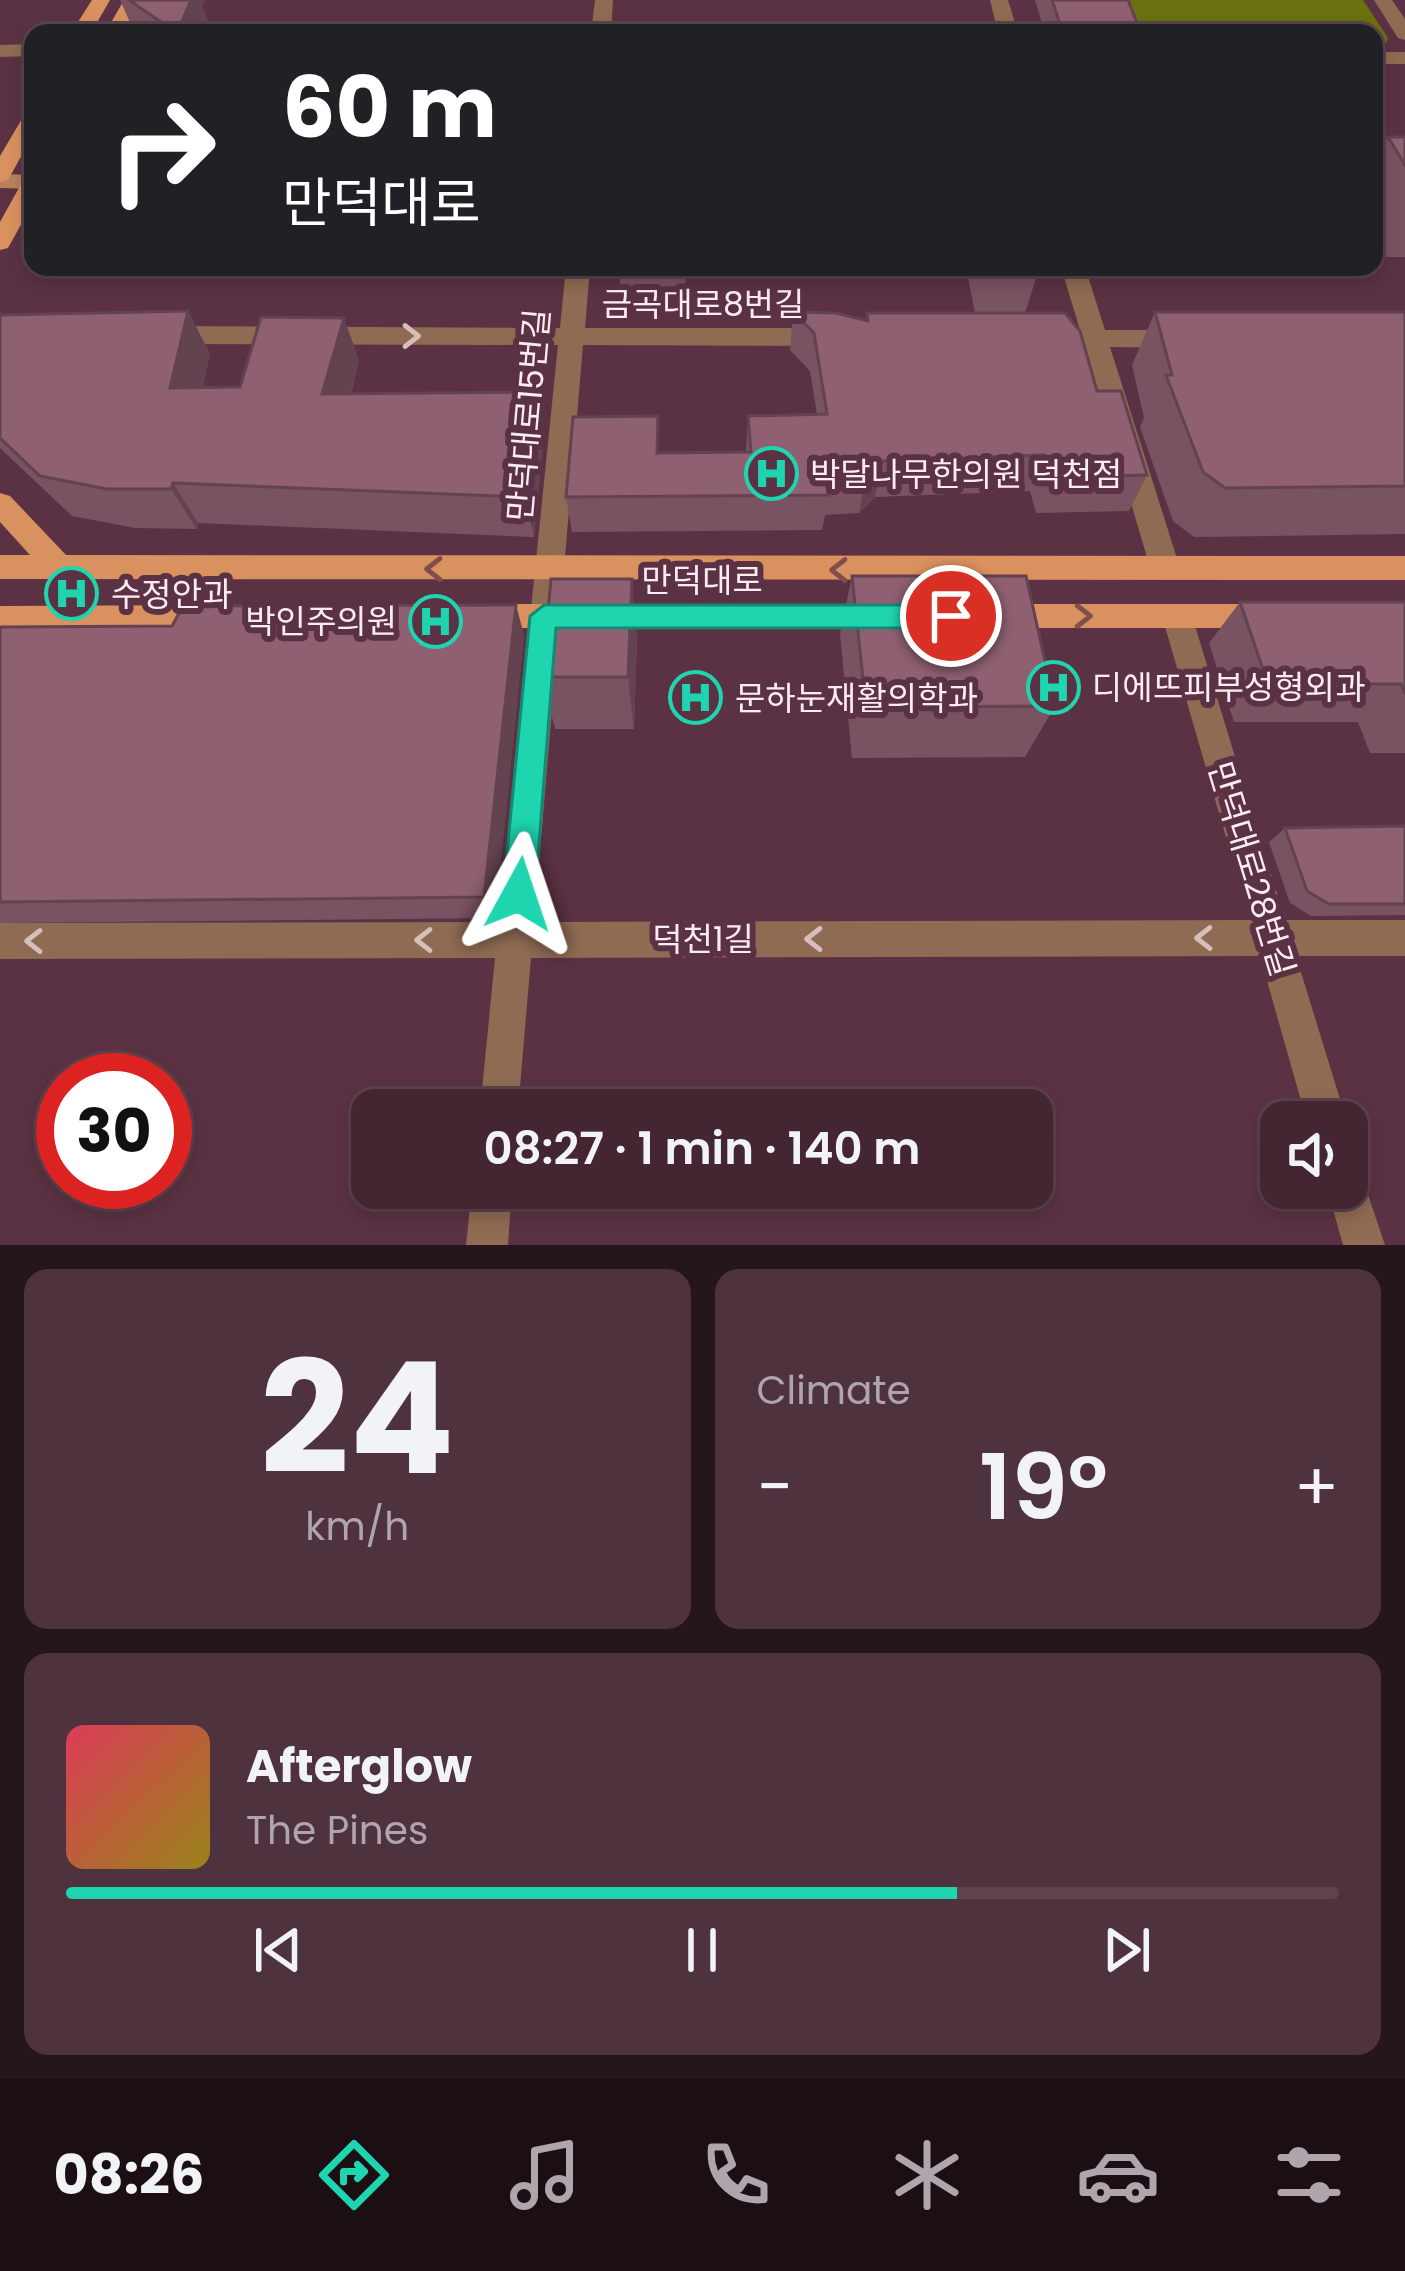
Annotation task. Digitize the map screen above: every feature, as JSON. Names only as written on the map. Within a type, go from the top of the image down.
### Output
[{"type":"main road","points":[[0,178],[24,133]]},
{"type":"main road","points":[[0,243],[24,199]]},
{"type":"main road","points":[[0,504],[60,568]]},
{"type":"main road","name":"만덕대로","points":[[0,567],[1405,568]]},
{"type":"main road","name":"만덕대로","points":[[448,616],[919,616]]},
{"type":"main road","points":[[966,616],[1291,616]]},
{"type":"main road","points":[[0,619],[257,617]]},
{"type":"street","points":[[1383,0],[1405,34]]},
{"type":"street","name":"만덕대로15번길","points":[[501,1089],[577,276]]},
{"type":"street","points":[[1076,276],[1166,571]]},
{"type":"street","name":"금곡대로8번길","points":[[142,335],[856,337]]},
{"type":"street","points":[[1022,338],[1214,339]]},
{"type":"street","name":"만덕대로28번길","points":[[1177,616],[1321,1101]]},
{"type":"street","points":[[0,638],[41,618]]},
{"type":"street","name":"덕천1길","points":[[0,941],[1405,938]]},
{"type":"street","points":[[487,1245],[490,1209]]},
{"type":"street","points":[[1353,1209],[1364,1245]]},
{"type":"green space","points":[[1111,0],[1363,0],[1379,24],[1121,24]]},
{"type":"building","points":[[129,0],[191,0],[181,24],[164,24]]},
{"type":"building","points":[[1052,0],[1128,0],[1137,24],[1060,24]]},
{"type":"building","points":[[1388,137],[1405,137],[1405,165]]},
{"type":"building","points":[[188,311],[170,388],[240,387],[261,317],[344,318],[322,394],[537,392],[525,497],[173,483],[171,489],[107,489],[40,476],[0,438],[0,315]]},
{"type":"building","points":[[793,312],[836,313],[868,321],[867,313],[1065,313],[1080,331],[1097,391],[1121,391],[1147,475],[1051,478],[1044,455],[883,461],[866,478],[826,479],[828,495],[566,497],[573,417],[658,416],[657,453],[751,452],[748,416],[827,414],[814,333]]},
{"type":"building","points":[[1155,312],[1405,312],[1405,486],[1225,488],[1203,472],[1166,375],[1172,375]]},
{"type":"building","points":[[852,576],[1026,576],[1055,706],[866,707]]},
{"type":"building","points":[[551,579],[632,579],[628,677],[542,677]]},
{"type":"building","points":[[1240,602],[1405,602],[1405,694],[1401,684],[1268,684]]},
{"type":"building","points":[[516,605],[484,897],[0,902],[0,627],[172,626],[183,606]]},
{"type":"building","points":[[1405,826],[1405,904],[1329,904],[1307,891],[1285,828]]},
{"type":"place","name":"박달나무한의원 덕천점","points":[[771,474]]},
{"type":"place","name":"수정안과","points":[[72,594]]},
{"type":"place","name":"박인주의원","points":[[436,621]]},
{"type":"place","name":"디에뜨피부성형외과","points":[[1053,687]]},
{"type":"place","name":"문하눈재활의학과","points":[[696,698]]},
{"type":"route","points":[[519,894],[544,616],[951,616]]}]
